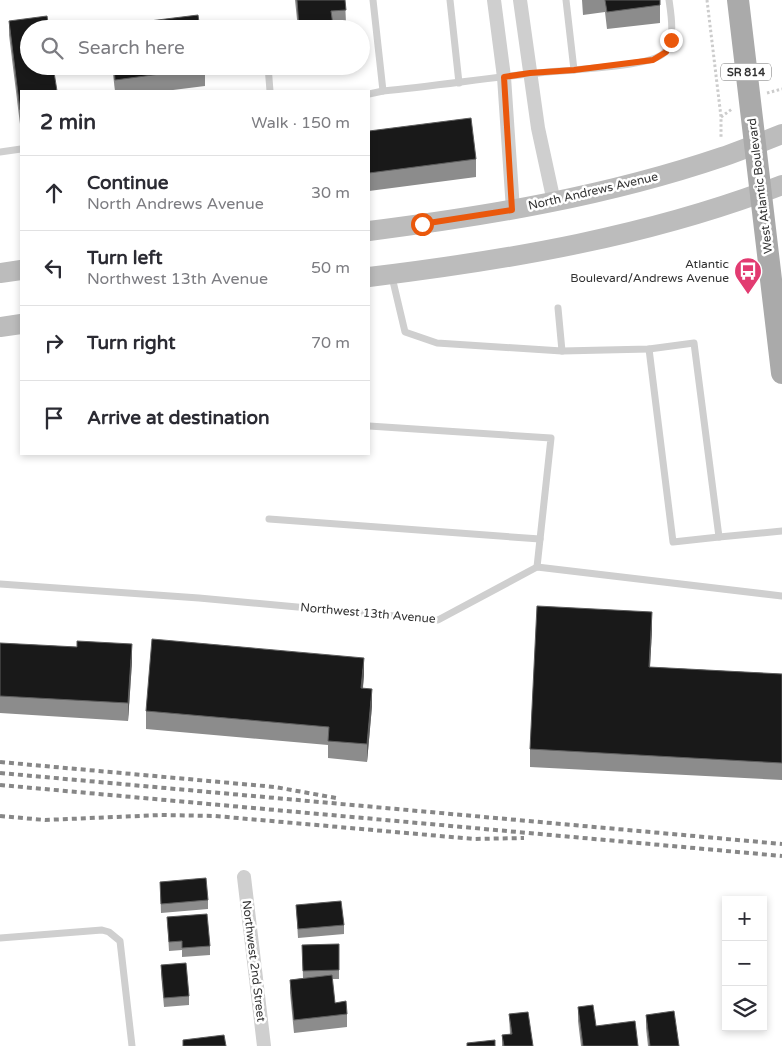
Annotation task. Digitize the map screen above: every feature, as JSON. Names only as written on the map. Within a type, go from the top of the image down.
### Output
[{"type":"main road","name":"West Atlantic Boulevard","points":[[738,0],[782,373]]},
{"type":"main road","name":"North Andrews Avenue","points":[[370,231],[490,214],[554,202],[651,178],[722,157],[782,134]]},
{"type":"main road","points":[[370,277],[514,257],[578,244],[717,208],[782,185]]},
{"type":"main road","points":[[0,273],[20,270]]},
{"type":"main road","points":[[0,327],[20,324]]},
{"type":"street","points":[[494,0],[504,77],[512,210]]},
{"type":"street","points":[[520,0],[538,128],[554,202]]},
{"type":"street","name":"Northwest 2nd Street","points":[[244,877],[264,1046]]},
{"type":"lane","points":[[373,0],[383,91]]},
{"type":"lane","points":[[450,0],[459,83]]},
{"type":"lane","points":[[566,0],[574,70]]},
{"type":"lane","points":[[370,94],[530,73],[574,70],[653,60],[666,52],[671,40],[672,17],[669,0]]},
{"type":"lane","points":[[269,75],[270,90]]},
{"type":"lane","points":[[0,152],[20,149]]},
{"type":"lane","points":[[392,275],[405,332],[438,343],[562,352],[650,349],[694,343],[719,537]]},
{"type":"lane","points":[[558,308],[562,352]]},
{"type":"lane","points":[[650,349],[673,542],[782,531]]},
{"type":"lane","points":[[370,426],[551,438],[537,567],[782,596]]},
{"type":"lane","points":[[269,519],[540,539]]},
{"type":"lane","name":"Northwest 13th Avenue","points":[[0,584],[199,598],[438,620],[537,567]]},
{"type":"lane","points":[[0,938],[102,930],[109,932],[120,941],[132,1046]]},
{"type":"path","points":[[707,0],[721,117],[722,157]]},
{"type":"building","points":[[297,0],[345,0],[346,10],[331,11],[332,20],[298,20]]},
{"type":"building","points":[[605,0],[660,0],[660,5],[607,12]]},
{"type":"building","points":[[198,15],[199,20],[158,20]]},
{"type":"building","points":[[47,16],[48,20],[20,20],[20,75],[54,75],[57,90],[20,90],[20,110],[9,21]]},
{"type":"building","points":[[115,75],[152,75],[115,80]]},
{"type":"building","points":[[471,118],[476,159],[370,173],[370,131]]},
{"type":"building","points":[[537,606],[652,612],[649,667],[782,674],[782,763],[530,749]]},
{"type":"building","points":[[152,639],[364,658],[361,688],[372,689],[367,744],[328,741],[329,727],[146,711]]},
{"type":"building","points":[[77,641],[132,644],[128,703],[0,696],[0,643],[77,647]]},
{"type":"building","points":[[206,878],[208,900],[161,904],[160,882]]},
{"type":"building","points":[[341,901],[344,925],[298,929],[296,905]]},
{"type":"building","points":[[207,914],[210,946],[182,948],[182,941],[169,942],[167,917]]},
{"type":"building","points":[[339,944],[339,970],[303,971],[302,945]]},
{"type":"building","points":[[186,963],[189,996],[164,998],[161,965]]},
{"type":"building","points":[[332,975],[335,1003],[346,1001],[347,1014],[294,1020],[290,980]]},
{"type":"building","points":[[593,1005],[596,1026],[635,1021],[638,1046],[583,1046],[578,1007]]},
{"type":"building","points":[[674,1011],[679,1046],[650,1046],[646,1015]]},
{"type":"building","points":[[528,1012],[533,1046],[504,1046],[502,1035],[512,1034],[509,1014]]},
{"type":"building","points":[[224,1035],[226,1046],[183,1046],[183,1040]]},
{"type":"building","points":[[495,1040],[495,1046],[467,1046],[467,1043]]},
{"type":"railway","points":[[0,762],[275,787],[336,798]]},
{"type":"railway","points":[[0,773],[782,844]]},
{"type":"railway","points":[[0,785],[782,856]]},
{"type":"railway","points":[[0,816],[45,820],[161,815],[215,816],[474,839],[524,838]]},
{"type":"place","name":"Atlantic Boulevard/Andrews Avenue","points":[[748,295]]},
{"type":"route","points":[[422,224],[512,210],[504,77],[653,60],[666,52],[671,40]]}]
